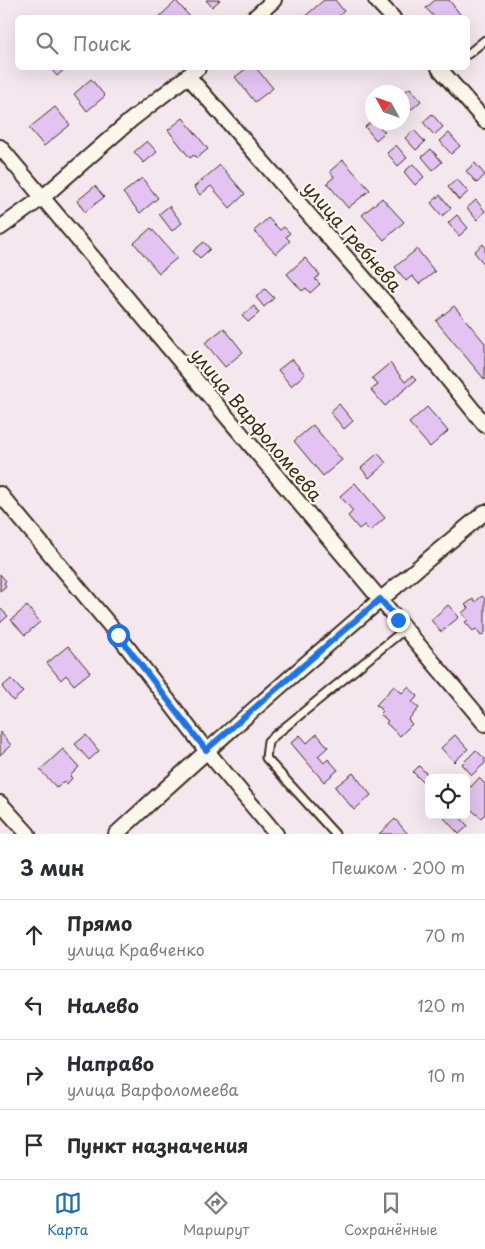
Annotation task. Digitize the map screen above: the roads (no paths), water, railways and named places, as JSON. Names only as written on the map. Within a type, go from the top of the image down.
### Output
[{"type":"street","points":[[257,15],[274,0]]},
{"type":"street","points":[[376,0],[390,15]]},
{"type":"street","points":[[445,70],[485,121]]},
{"type":"street","points":[[0,228],[42,198],[131,120],[193,72]]},
{"type":"street","name":"улица Гребнева","points":[[193,72],[391,309],[485,425]]},
{"type":"street","name":"улица Варфоломеева","points":[[0,147],[485,724]]},
{"type":"street","points":[[0,494],[118,635],[206,750],[276,834]]},
{"type":"street","points":[[116,834],[206,750],[380,599],[485,512]]},
{"type":"street","points":[[0,803],[28,834]]},
{"type":"lane","points":[[470,52],[485,40]]},
{"type":"lane","points":[[335,834],[266,758],[268,741],[405,629]]}]
